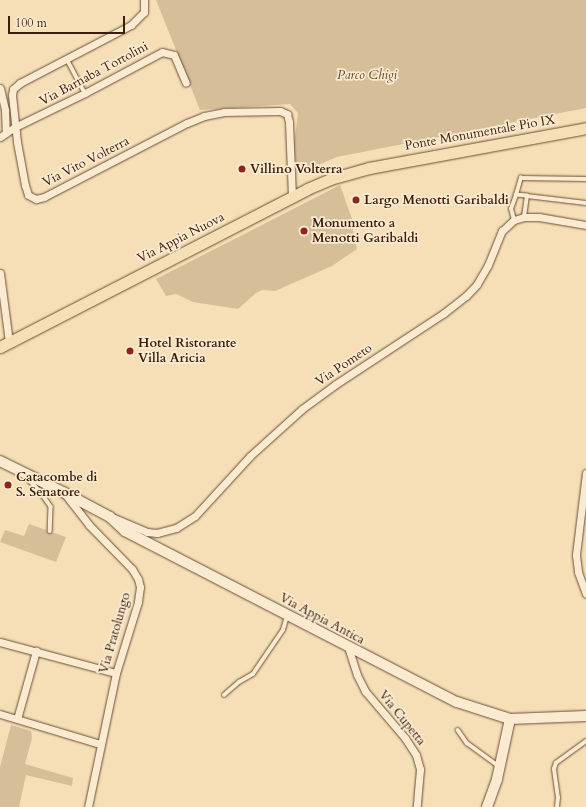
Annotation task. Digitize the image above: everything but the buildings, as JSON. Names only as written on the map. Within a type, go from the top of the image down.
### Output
[{"type":"main road","name":"Ponte Monumentale Pio IX","points":[[379,166],[586,128]]},
{"type":"main road","name":"Via Appia Nuova","points":[[5,345],[292,196],[330,179],[379,166]]},
{"type":"street","name":"Via Vito Volterra","points":[[145,1],[144,12],[131,25],[16,85],[12,95],[15,126],[26,189],[31,197],[39,199],[204,116],[228,112],[284,112],[287,114],[289,122],[292,196]]},
{"type":"street","name":"Via Barnaba Tortolini","points":[[3,135],[15,126],[85,93],[162,52],[174,56],[186,83]]},
{"type":"street","points":[[0,88],[5,110],[3,135]]},
{"type":"street","points":[[514,220],[524,217],[560,219],[586,225]]},
{"type":"street","name":"Via Pometo","points":[[110,517],[152,533],[171,529],[191,519],[203,508],[250,456],[302,409],[336,384],[444,313],[466,296],[484,271],[502,231],[514,220]]},
{"type":"street","points":[[0,273],[5,345]]},
{"type":"street","name":"Via Appia Antica","points":[[0,461],[110,517],[125,531],[457,702],[510,719],[586,717]]},
{"type":"street","points":[[586,473],[576,555],[578,572],[586,594]]},
{"type":"street","name":"Via Pratolungo","points":[[63,492],[89,525],[132,569],[139,581],[140,592],[116,673],[88,807]]},
{"type":"street","points":[[0,642],[116,673]]},
{"type":"street","name":"Via Cupetta","points":[[348,647],[357,675],[365,691],[405,738],[416,755],[420,769],[417,807]]},
{"type":"street","points":[[17,719],[36,651]]},
{"type":"street","points":[[0,714],[100,744]]},
{"type":"street","points":[[487,807],[494,790],[510,719]]},
{"type":"lane","points":[[67,58],[85,93]]},
{"type":"lane","points":[[514,220],[511,209],[521,178],[586,179]]},
{"type":"lane","points":[[516,194],[586,203]]},
{"type":"lane","points":[[524,217],[527,196]]},
{"type":"lane","points":[[20,471],[40,491],[51,507],[50,531]]},
{"type":"lane","points":[[224,695],[239,682],[253,674],[284,628],[287,615]]},
{"type":"lane","points":[[458,730],[467,743],[500,767]]},
{"type":"lane","points":[[557,807],[558,798],[554,769],[556,763],[586,741]]},
{"type":"green space","name":"Parco Chigi","points":[[156,0],[586,0],[586,108],[337,157],[297,174],[294,144],[298,113],[290,104],[200,110]]},
{"type":"green space","points":[[340,185],[352,219],[351,221],[357,249],[332,266],[275,291],[262,290],[256,293],[238,309],[193,302],[176,294],[166,296],[156,279]]},
{"type":"green space","points":[[29,524],[66,537],[56,562],[0,542],[5,530],[24,536]]},
{"type":"green space","points":[[11,725],[31,731],[32,738],[25,764],[73,778],[72,786],[26,775],[19,807],[0,807],[0,767]]},
{"type":"place","name":"Villino Volterra","points":[[242,169]]},
{"type":"place","name":"Largo Menotti Garibaldi","points":[[356,200]]},
{"type":"place","name":"Monumento a Menotti Garibaldi","points":[[304,231]]},
{"type":"place","name":"Hotel Ristorante Villa Aricia","points":[[130,351]]},
{"type":"place","name":"Catacombe di S. Senatore","points":[[8,485]]}]
